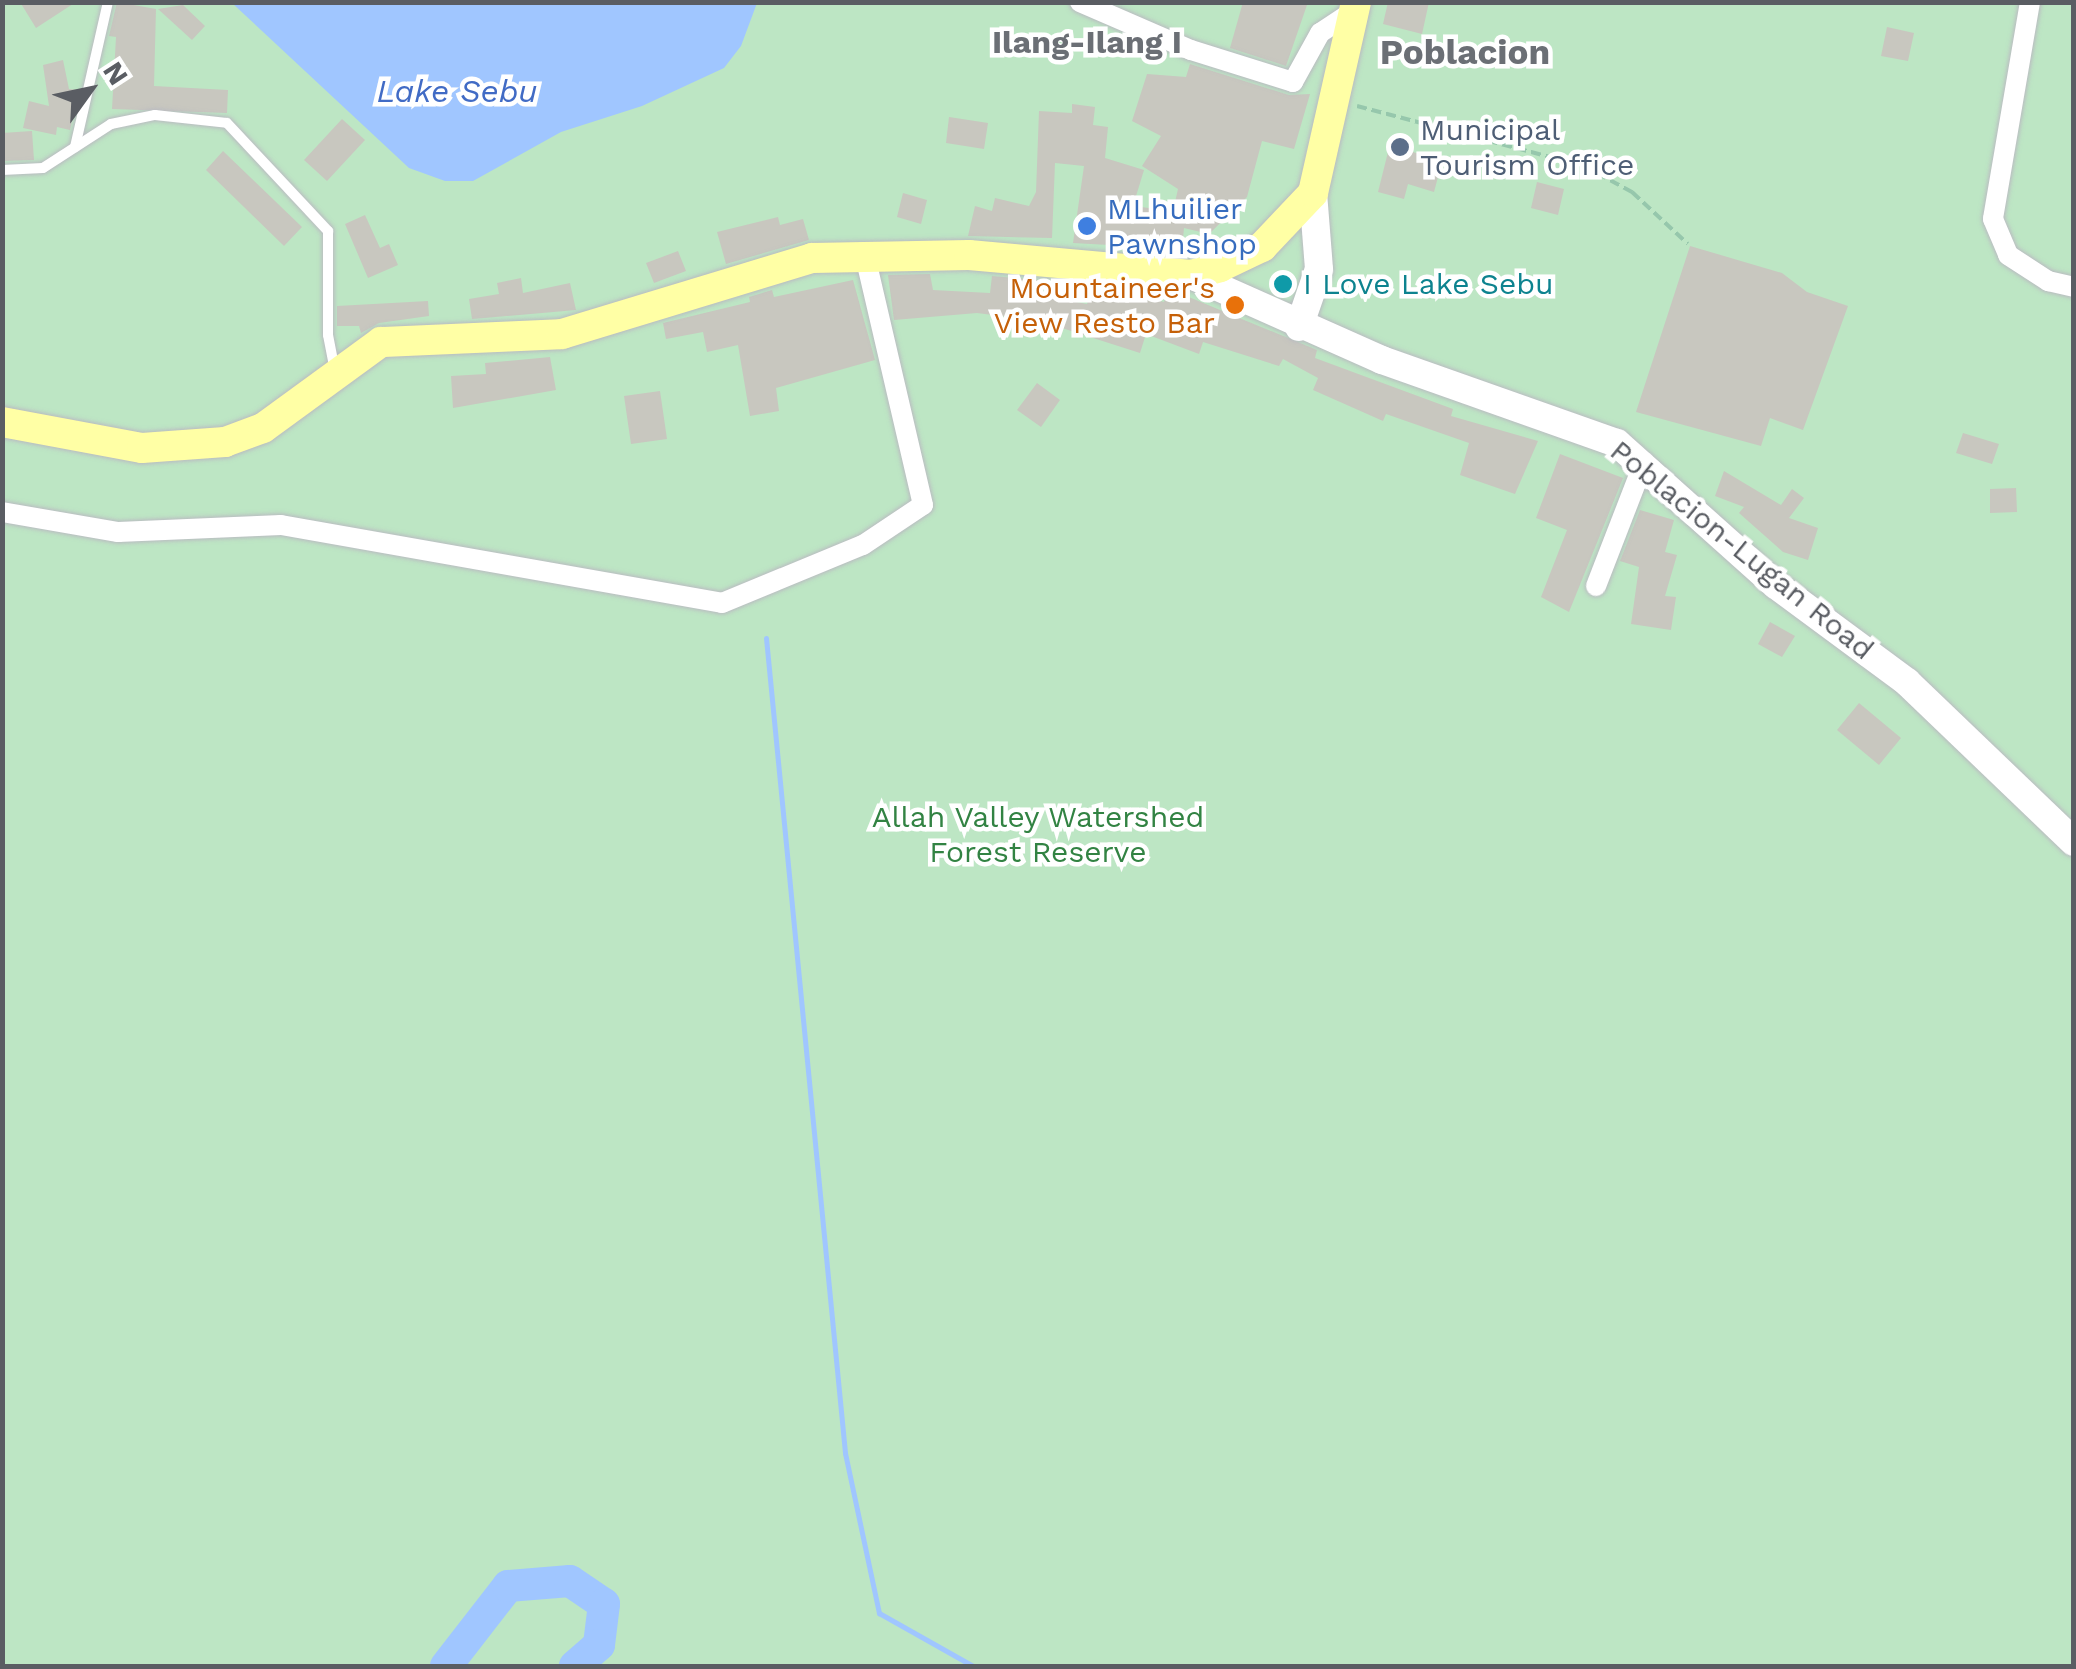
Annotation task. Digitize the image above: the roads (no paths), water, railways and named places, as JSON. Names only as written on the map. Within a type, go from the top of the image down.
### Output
[{"type":"main road","points":[[1299,326],[1320,269],[1313,194],[1338,102],[1355,6]]},
{"type":"main road","points":[[2,422],[142,448],[226,442],[263,428],[381,342],[562,334],[812,258],[1021,258],[1191,275],[1262,247],[1313,194]]},
{"type":"main road","name":"Poblacion-Lugan Road","points":[[1191,275],[1299,326],[1600,435],[1644,462],[1776,585],[1907,682],[2074,842]]},
{"type":"street","points":[[1080,2],[1192,50],[1293,82],[1320,33],[1355,6]]},
{"type":"street","points":[[2030,2],[1993,220],[2008,255],[2048,281],[2074,287]]},
{"type":"street","points":[[2,512],[118,532],[282,526],[722,604],[863,545],[923,505],[865,256]]},
{"type":"street","points":[[1596,586],[1644,462]]},
{"type":"lane","points":[[75,147],[108,2]]},
{"type":"lane","points":[[2,170],[43,168],[111,124],[155,115],[227,124],[328,231],[328,336],[335,372]]},
{"type":"water","name":"Lake Sebu","points":[[232,3],[757,3],[741,46],[724,68],[642,106],[561,132],[473,181],[445,181],[409,168]]},
{"type":"waterway","points":[[766,638],[845,1453],[879,1613],[973,1666]]},
{"type":"waterway","points":[[446,1666],[508,1586],[570,1581],[604,1604],[599,1645],[575,1666]]},
{"type":"place","name":"Municipal Tourism Office","points":[[1400,147]]},
{"type":"place","name":"MLhuilier Pawnshop","points":[[1087,226]]},
{"type":"place","name":"I Love Lake Sebu","points":[[1283,284]]},
{"type":"place","name":"Mountaineer's View Resto Bar","points":[[1235,305]]},
{"type":"district","name":"Ilang-Ilang I","points":[[1087,42]]},
{"type":"district","name":"Poblacion","points":[[1465,52]]},
{"type":"park label","name":"Allah Valley Watershed Forest Reserve","points":[[1038,834]]}]
